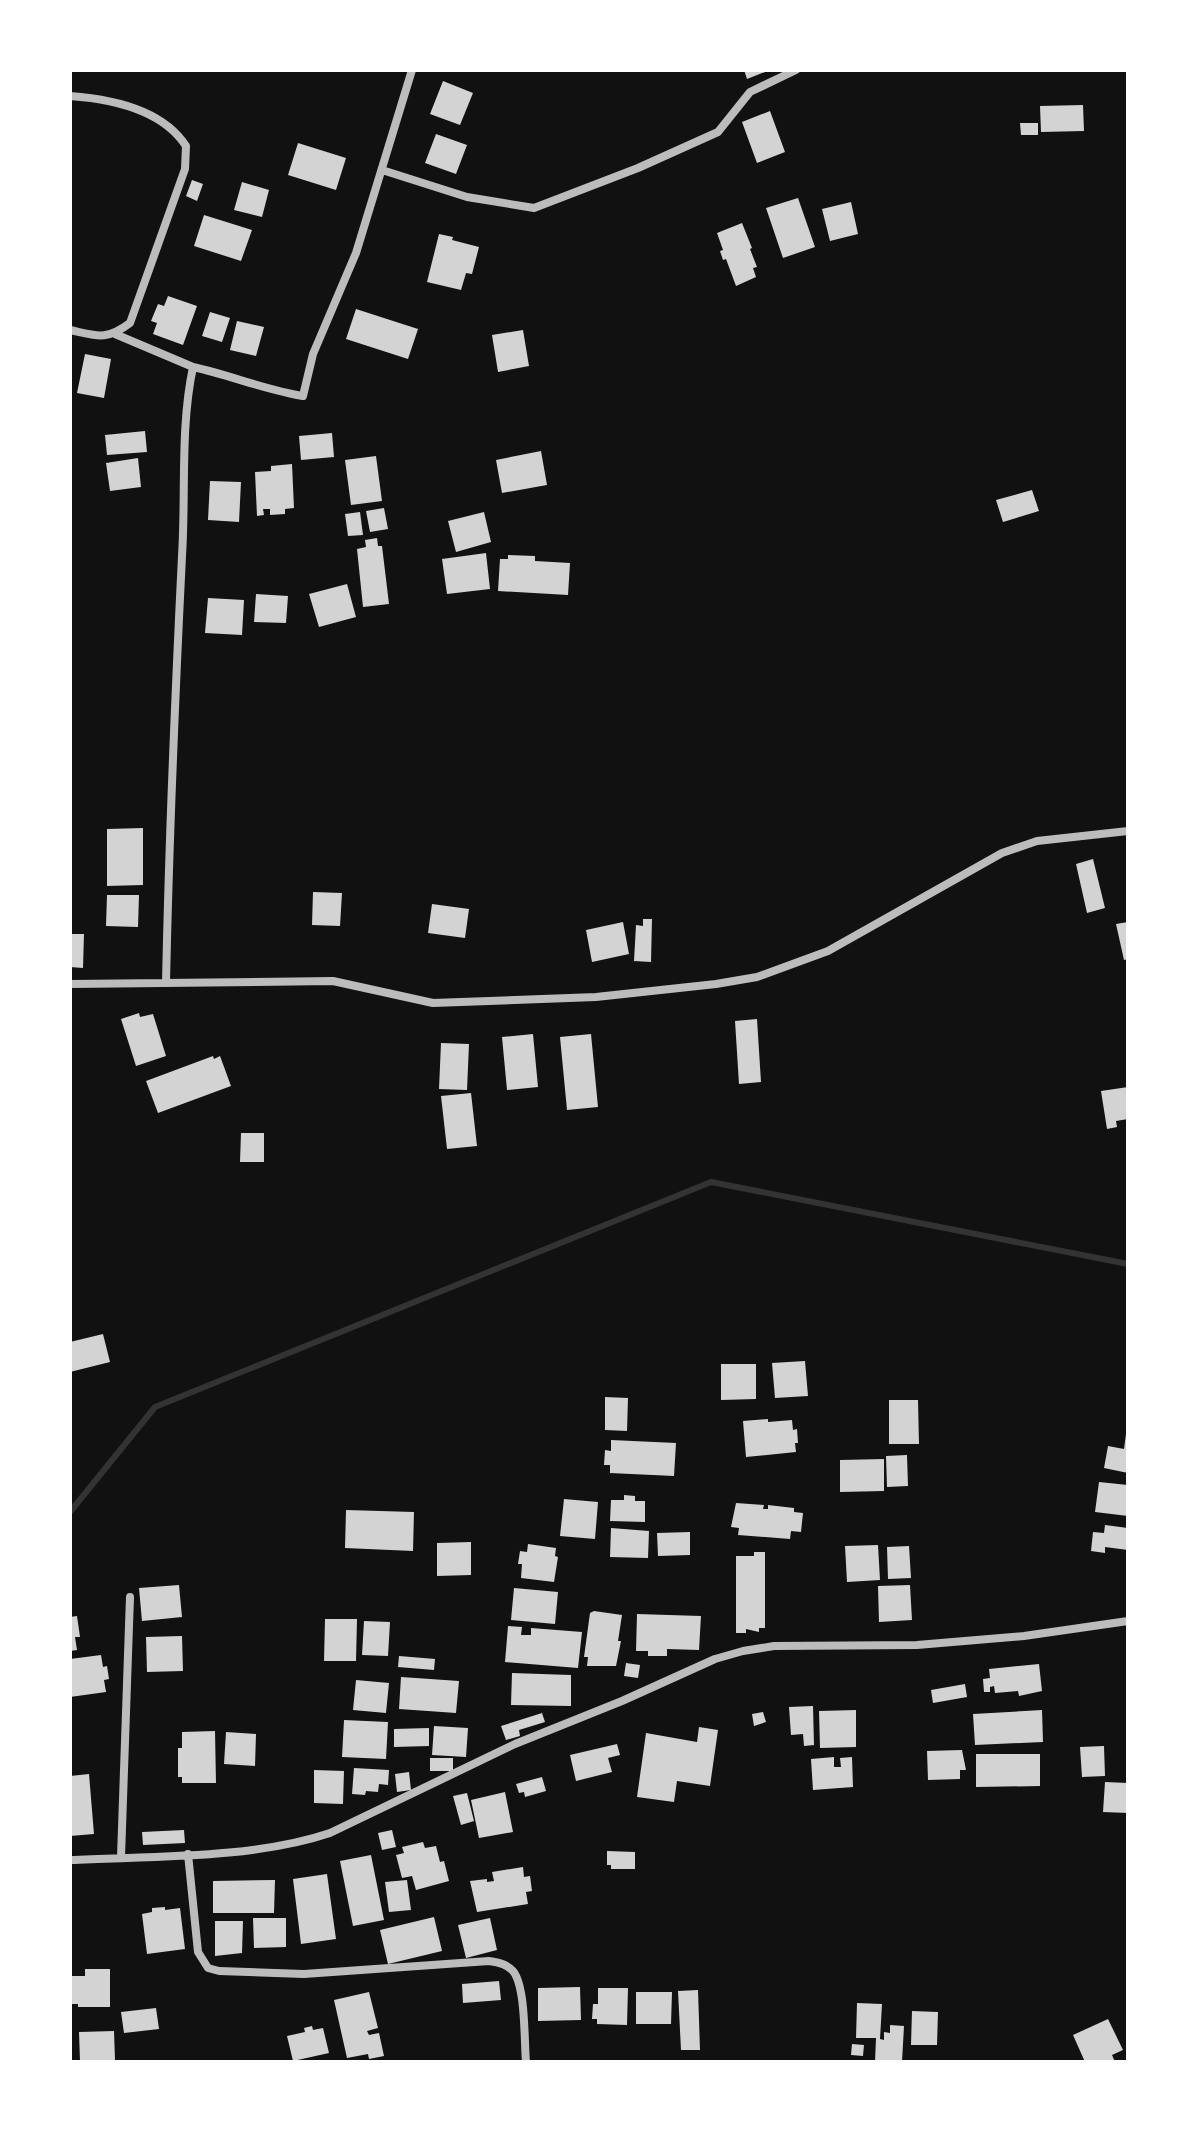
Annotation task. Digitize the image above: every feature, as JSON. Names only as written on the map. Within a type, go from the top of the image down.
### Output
[{"type":"street","points":[[115,334],[193,367],[234,376],[267,390],[303,396],[313,354],[356,253],[412,70]]},
{"type":"street","points":[[382,170],[467,197],[534,208],[638,168],[718,132],[750,92],[796,70]]},
{"type":"street","points":[[70,96],[142,110],[162,120],[186,146],[185,169],[130,323],[115,334],[104,337],[70,330]]},
{"type":"street","points":[[166,983],[172,732],[178,674],[186,399],[193,367]]},
{"type":"street","points":[[70,984],[333,981],[433,1003],[596,997],[716,984],[757,977],[828,951],[1002,853],[1037,841],[1128,831]]},
{"type":"street","points":[[121,1857],[130,1597]]},
{"type":"street","points":[[70,1860],[229,1852],[303,1842],[330,1833],[515,1744],[715,1659],[743,1651],[774,1646],[917,1645],[1024,1636],[1128,1621]]},
{"type":"street","points":[[188,1854],[198,1952],[208,1968],[304,1974],[489,1961],[502,1963],[513,1971],[520,1985],[526,2062]]},
{"type":"building","points":[[744,70],[770,70],[747,79]]},
{"type":"building","points":[[443,81],[473,93],[460,125],[430,114]]},
{"type":"building","points":[[1083,105],[1084,131],[1041,132],[1040,106]]},
{"type":"building","points":[[770,111],[785,152],[757,163],[742,122]]},
{"type":"building","points":[[1020,123],[1038,123],[1038,135],[1021,135]]},
{"type":"building","points":[[436,134],[467,145],[456,174],[425,163]]},
{"type":"building","points":[[298,143],[346,158],[336,190],[288,175]]},
{"type":"building","points":[[192,180],[203,184],[197,201],[186,196]]},
{"type":"building","points":[[242,182],[269,190],[262,217],[234,210]]},
{"type":"building","points":[[798,198],[815,247],[783,258],[766,208]]},
{"type":"building","points":[[851,202],[858,234],[830,241],[822,209]]},
{"type":"building","points":[[204,215],[252,230],[241,261],[194,246]]},
{"type":"building","points":[[742,223],[757,267],[753,268],[756,277],[736,286],[726,259],[723,260],[717,233]]},
{"type":"building","points":[[439,234],[479,247],[472,274],[466,273],[461,290],[427,282]]},
{"type":"building","points":[[168,296],[197,306],[183,345],[153,334],[157,323],[151,321],[158,304],[164,306]]},
{"type":"building","points":[[356,309],[418,329],[408,359],[346,339]]},
{"type":"building","points":[[210,312],[230,318],[222,342],[202,336]]},
{"type":"building","points":[[237,321],[264,327],[256,356],[230,350]]},
{"type":"building","points":[[523,330],[529,366],[498,372],[492,335]]},
{"type":"building","points":[[85,354],[111,359],[104,398],[77,393]]},
{"type":"building","points":[[145,431],[147,452],[107,455],[105,435]]},
{"type":"building","points":[[332,433],[334,457],[301,460],[299,436]]},
{"type":"building","points":[[541,451],[547,485],[502,493],[496,460]]},
{"type":"building","points":[[376,456],[382,501],[351,505],[345,460]]},
{"type":"building","points":[[138,458],[141,487],[110,491],[106,463]]},
{"type":"building","points":[[292,464],[294,508],[285,509],[285,514],[270,515],[270,509],[263,509],[264,515],[257,516],[255,472],[271,471],[271,466]]},
{"type":"building","points":[[210,481],[241,482],[239,522],[208,520]]},
{"type":"building","points":[[1032,490],[1039,511],[1003,522],[996,500]]},
{"type":"building","points":[[384,508],[388,529],[370,532],[366,511]]},
{"type":"building","points":[[360,512],[363,535],[348,536],[345,514]]},
{"type":"building","points":[[484,512],[491,542],[456,552],[448,521]]},
{"type":"building","points":[[377,538],[378,546],[382,546],[389,604],[363,607],[357,549],[366,547],[365,540]]},
{"type":"building","points":[[486,553],[490,589],[447,594],[442,559]]},
{"type":"building","points":[[508,555],[535,556],[535,561],[570,563],[568,595],[498,591],[500,559],[508,559]]},
{"type":"building","points":[[347,584],[356,617],[319,627],[309,594]]},
{"type":"building","points":[[256,594],[288,596],[286,623],[254,622]]},
{"type":"building","points":[[208,598],[244,600],[242,635],[205,633]]},
{"type":"building","points":[[143,828],[143,885],[107,886],[107,829]]},
{"type":"building","points":[[1093,859],[1105,908],[1087,913],[1076,864]]},
{"type":"building","points":[[313,892],[342,893],[340,926],[312,925]]},
{"type":"building","points":[[107,895],[139,895],[138,927],[106,926]]},
{"type":"building","points":[[432,904],[469,909],[465,938],[428,933]]},
{"type":"building","points":[[643,919],[652,919],[651,962],[634,961],[636,925],[643,926]]},
{"type":"building","points":[[623,922],[629,954],[592,962],[586,930]]},
{"type":"building","points":[[1128,922],[1128,959],[1124,960],[1116,924]]},
{"type":"building","points":[[70,934],[84,934],[83,968],[70,967]]},
{"type":"building","points":[[139,1013],[140,1017],[153,1014],[166,1056],[136,1066],[121,1019]]},
{"type":"building","points":[[757,1019],[761,1082],[739,1084],[735,1021]]},
{"type":"building","points":[[533,1034],[538,1087],[507,1090],[502,1037]]},
{"type":"building","points":[[591,1034],[598,1107],[567,1110],[560,1037]]},
{"type":"building","points":[[441,1043],[469,1044],[467,1090],[439,1089]]},
{"type":"building","points":[[213,1056],[214,1059],[220,1056],[231,1086],[158,1113],[146,1081]]},
{"type":"building","points":[[1128,1087],[1128,1119],[1116,1121],[1117,1127],[1107,1129],[1101,1091]]},
{"type":"building","points":[[471,1093],[477,1146],[447,1149],[441,1096]]},
{"type":"building","points":[[241,1133],[264,1133],[264,1162],[240,1162]]},
{"type":"building","points":[[103,1334],[110,1362],[70,1372],[70,1342]]},
{"type":"building","points":[[805,1361],[808,1396],[775,1398],[772,1363]]},
{"type":"building","points":[[721,1364],[756,1364],[756,1399],[721,1400]]},
{"type":"building","points":[[605,1397],[628,1398],[627,1431],[605,1430]]},
{"type":"building","points":[[889,1400],[918,1400],[919,1444],[889,1444]]},
{"type":"building","points":[[768,1419],[768,1422],[792,1420],[793,1430],[797,1429],[796,1452],[746,1457],[743,1421]]},
{"type":"building","points":[[1126,1434],[1128,1473],[1104,1468],[1108,1446],[1124,1449]]},
{"type":"building","points":[[611,1440],[676,1443],[674,1476],[610,1473],[610,1465],[604,1465],[605,1450],[611,1451]]},
{"type":"building","points":[[907,1455],[908,1486],[887,1487],[886,1456]]},
{"type":"building","points":[[884,1459],[884,1491],[840,1492],[840,1460]]},
{"type":"building","points":[[1099,1482],[1128,1485],[1128,1516],[1095,1512]]},
{"type":"building","points":[[624,1495],[635,1496],[635,1501],[645,1501],[645,1522],[610,1521],[611,1500],[624,1500]]},
{"type":"building","points":[[564,1499],[598,1502],[595,1539],[560,1536]]},
{"type":"building","points":[[736,1503],[764,1505],[763,1509],[768,1509],[768,1505],[794,1508],[794,1512],[803,1513],[801,1532],[791,1531],[790,1539],[738,1535],[739,1528],[731,1527]]},
{"type":"building","points":[[346,1510],[414,1512],[413,1551],[345,1548]]},
{"type":"building","points":[[1105,1525],[1128,1528],[1128,1550],[1105,1547],[1105,1553],[1091,1551],[1093,1532],[1104,1533]]},
{"type":"building","points":[[611,1528],[649,1531],[648,1558],[610,1557]]},
{"type":"building","points":[[690,1532],[690,1555],[658,1556],[657,1533]]},
{"type":"building","points":[[471,1542],[471,1575],[437,1576],[437,1543]]},
{"type":"building","points":[[528,1544],[556,1548],[555,1556],[558,1557],[554,1582],[521,1578],[522,1564],[518,1564],[520,1551],[527,1552]]},
{"type":"building","points":[[878,1545],[880,1580],[847,1582],[845,1546]]},
{"type":"building","points":[[909,1546],[911,1578],[888,1579],[887,1547]]},
{"type":"building","points":[[754,1552],[765,1552],[765,1628],[759,1628],[759,1632],[746,1629],[746,1633],[736,1633],[736,1556],[754,1556]]},
{"type":"building","points":[[179,1585],[182,1617],[142,1621],[139,1588]]},
{"type":"building","points":[[910,1585],[912,1620],[879,1622],[878,1586]]},
{"type":"building","points":[[514,1588],[558,1592],[555,1624],[511,1620]]},
{"type":"building","points":[[590,1613],[622,1615],[616,1666],[587,1666],[588,1657],[584,1657]]},
{"type":"building","points":[[637,1614],[701,1616],[699,1650],[667,1649],[667,1656],[648,1656],[648,1651],[636,1651]]},
{"type":"building","points":[[77,1616],[80,1637],[75,1637],[77,1650],[70,1651],[70,1617]]},
{"type":"building","points":[[325,1619],[357,1619],[356,1661],[324,1661]]},
{"type":"building","points":[[364,1621],[390,1622],[388,1656],[362,1655]]},
{"type":"building","points":[[508,1626],[522,1627],[521,1635],[531,1635],[531,1628],[582,1632],[578,1668],[505,1662]]},
{"type":"building","points":[[182,1636],[183,1671],[147,1672],[146,1637]]},
{"type":"building","points":[[101,1655],[109,1679],[104,1680],[106,1692],[70,1697],[70,1659]]},
{"type":"building","points":[[399,1656],[435,1659],[434,1670],[398,1667]]},
{"type":"building","points":[[626,1663],[640,1665],[638,1678],[624,1676]]},
{"type":"building","points":[[1039,1664],[1042,1691],[1019,1696],[1018,1691],[995,1693],[994,1686],[990,1687],[990,1692],[984,1692],[983,1679],[990,1678],[989,1669]]},
{"type":"building","points":[[512,1673],[571,1675],[571,1706],[511,1705]]},
{"type":"building","points":[[401,1677],[459,1681],[456,1713],[399,1709]]},
{"type":"building","points":[[356,1680],[389,1683],[386,1713],[353,1710]]},
{"type":"building","points":[[965,1684],[967,1697],[933,1703],[931,1690]]},
{"type":"building","points":[[813,1706],[814,1745],[804,1746],[803,1734],[791,1735],[789,1707]]},
{"type":"building","points":[[856,1710],[856,1747],[820,1748],[819,1711]]},
{"type":"building","points":[[1042,1710],[1043,1742],[975,1745],[973,1714]]},
{"type":"building","points":[[763,1712],[766,1722],[754,1726],[752,1714]]},
{"type":"building","points":[[542,1713],[545,1722],[519,1730],[520,1736],[506,1740],[501,1726]]},
{"type":"building","points":[[344,1720],[388,1722],[386,1759],[342,1757]]},
{"type":"building","points":[[434,1726],[468,1728],[466,1757],[432,1755]]},
{"type":"building","points":[[699,1727],[718,1730],[710,1786],[677,1781],[674,1802],[637,1797],[646,1733],[697,1742]]},
{"type":"building","points":[[429,1728],[429,1746],[394,1747],[394,1729]]},
{"type":"building","points":[[215,1731],[216,1783],[182,1783],[182,1777],[178,1777],[178,1748],[182,1748],[182,1732]]},
{"type":"building","points":[[226,1732],[256,1734],[255,1766],[224,1764]]},
{"type":"building","points":[[617,1744],[620,1755],[608,1758],[612,1772],[576,1781],[570,1755]]},
{"type":"building","points":[[1104,1746],[1105,1776],[1082,1777],[1080,1747]]},
{"type":"building","points":[[962,1750],[966,1770],[960,1770],[960,1779],[928,1780],[927,1751]]},
{"type":"building","points":[[976,1754],[1040,1754],[1040,1786],[976,1787]]},
{"type":"building","points":[[834,1757],[834,1767],[841,1767],[840,1758],[852,1757],[853,1787],[813,1790],[811,1759]]},
{"type":"building","points":[[430,1758],[453,1758],[453,1771],[430,1771]]},
{"type":"building","points":[[354,1768],[389,1770],[388,1785],[379,1784],[378,1792],[352,1794]]},
{"type":"building","points":[[314,1770],[344,1771],[343,1804],[314,1803]]},
{"type":"building","points":[[409,1772],[411,1790],[397,1792],[395,1774]]},
{"type":"building","points":[[89,1774],[94,1834],[70,1836],[70,1776]]},
{"type":"building","points":[[542,1777],[546,1791],[525,1797],[524,1792],[519,1793],[516,1784]]},
{"type":"building","points":[[1105,1782],[1128,1783],[1128,1813],[1103,1812]]},
{"type":"building","points":[[505,1792],[513,1832],[479,1838],[471,1800]]},
{"type":"building","points":[[467,1793],[474,1821],[461,1825],[453,1796]]},
{"type":"building","points":[[184,1830],[185,1843],[143,1845],[142,1832]]},
{"type":"building","points":[[392,1830],[396,1847],[382,1850],[378,1833]]},
{"type":"building","points":[[423,1842],[425,1848],[436,1846],[449,1881],[416,1890],[412,1876],[402,1878],[396,1855],[404,1853],[402,1847]]},
{"type":"building","points":[[607,1851],[635,1852],[635,1869],[611,1869],[611,1865],[607,1865]]},
{"type":"building","points":[[371,1855],[384,1920],[353,1926],[340,1861]]},
{"type":"building","points":[[523,1867],[524,1877],[530,1876],[532,1891],[526,1892],[528,1904],[477,1912],[470,1881],[494,1881],[492,1872]]},
{"type":"building","points":[[327,1874],[336,1939],[301,1944],[293,1879]]},
{"type":"building","points":[[275,1880],[274,1913],[213,1913],[213,1881]]},
{"type":"building","points":[[407,1880],[411,1910],[389,1912],[385,1882]]},
{"type":"building","points":[[165,1907],[165,1910],[180,1908],[185,1949],[147,1954],[142,1914],[152,1912],[152,1908]]},
{"type":"building","points":[[434,1917],[442,1951],[388,1964],[380,1930]]},
{"type":"building","points":[[253,1918],[286,1918],[286,1947],[254,1948]]},
{"type":"building","points":[[490,1918],[497,1950],[466,1958],[458,1925]]},
{"type":"building","points":[[215,1921],[243,1921],[242,1953],[215,1956]]},
{"type":"building","points":[[85,1969],[110,1969],[110,2007],[70,2004],[70,1976],[85,1976]]},
{"type":"building","points":[[499,1981],[501,2000],[463,2003],[462,1984]]},
{"type":"building","points":[[580,1987],[581,2020],[538,2021],[538,1988]]},
{"type":"building","points":[[598,1988],[628,1988],[627,2025],[597,2024],[597,2019],[592,2019],[593,2004],[598,2004]]},
{"type":"building","points":[[698,1990],[700,2050],[681,2050],[678,1991]]},
{"type":"building","points":[[369,1992],[378,2028],[367,2031],[369,2035],[379,2033],[384,2056],[369,2059],[368,2054],[347,2058],[334,2000]]},
{"type":"building","points":[[636,1992],[672,1992],[671,2024],[636,2024]]},
{"type":"building","points":[[857,2003],[882,2004],[880,2039],[884,2040],[884,2032],[890,2033],[890,2025],[904,2026],[902,2062],[875,2062],[876,2038],[856,2038]]},
{"type":"building","points":[[156,2008],[159,2029],[124,2033],[121,2012]]},
{"type":"building","points":[[912,2011],[938,2012],[937,2045],[911,2045]]},
{"type":"building","points":[[1108,2019],[1123,2050],[1112,2055],[1115,2062],[1085,2062],[1073,2035]]},
{"type":"building","points":[[312,2026],[313,2030],[323,2028],[329,2053],[293,2061],[287,2036],[305,2032],[304,2028]]},
{"type":"building","points":[[114,2031],[115,2060],[80,2061],[79,2032]]},
{"type":"building","points":[[852,2044],[864,2045],[863,2056],[851,2055]]},
{"type":"waterway","points":[[70,1512],[155,1407],[711,1182],[1128,1264]]}]
